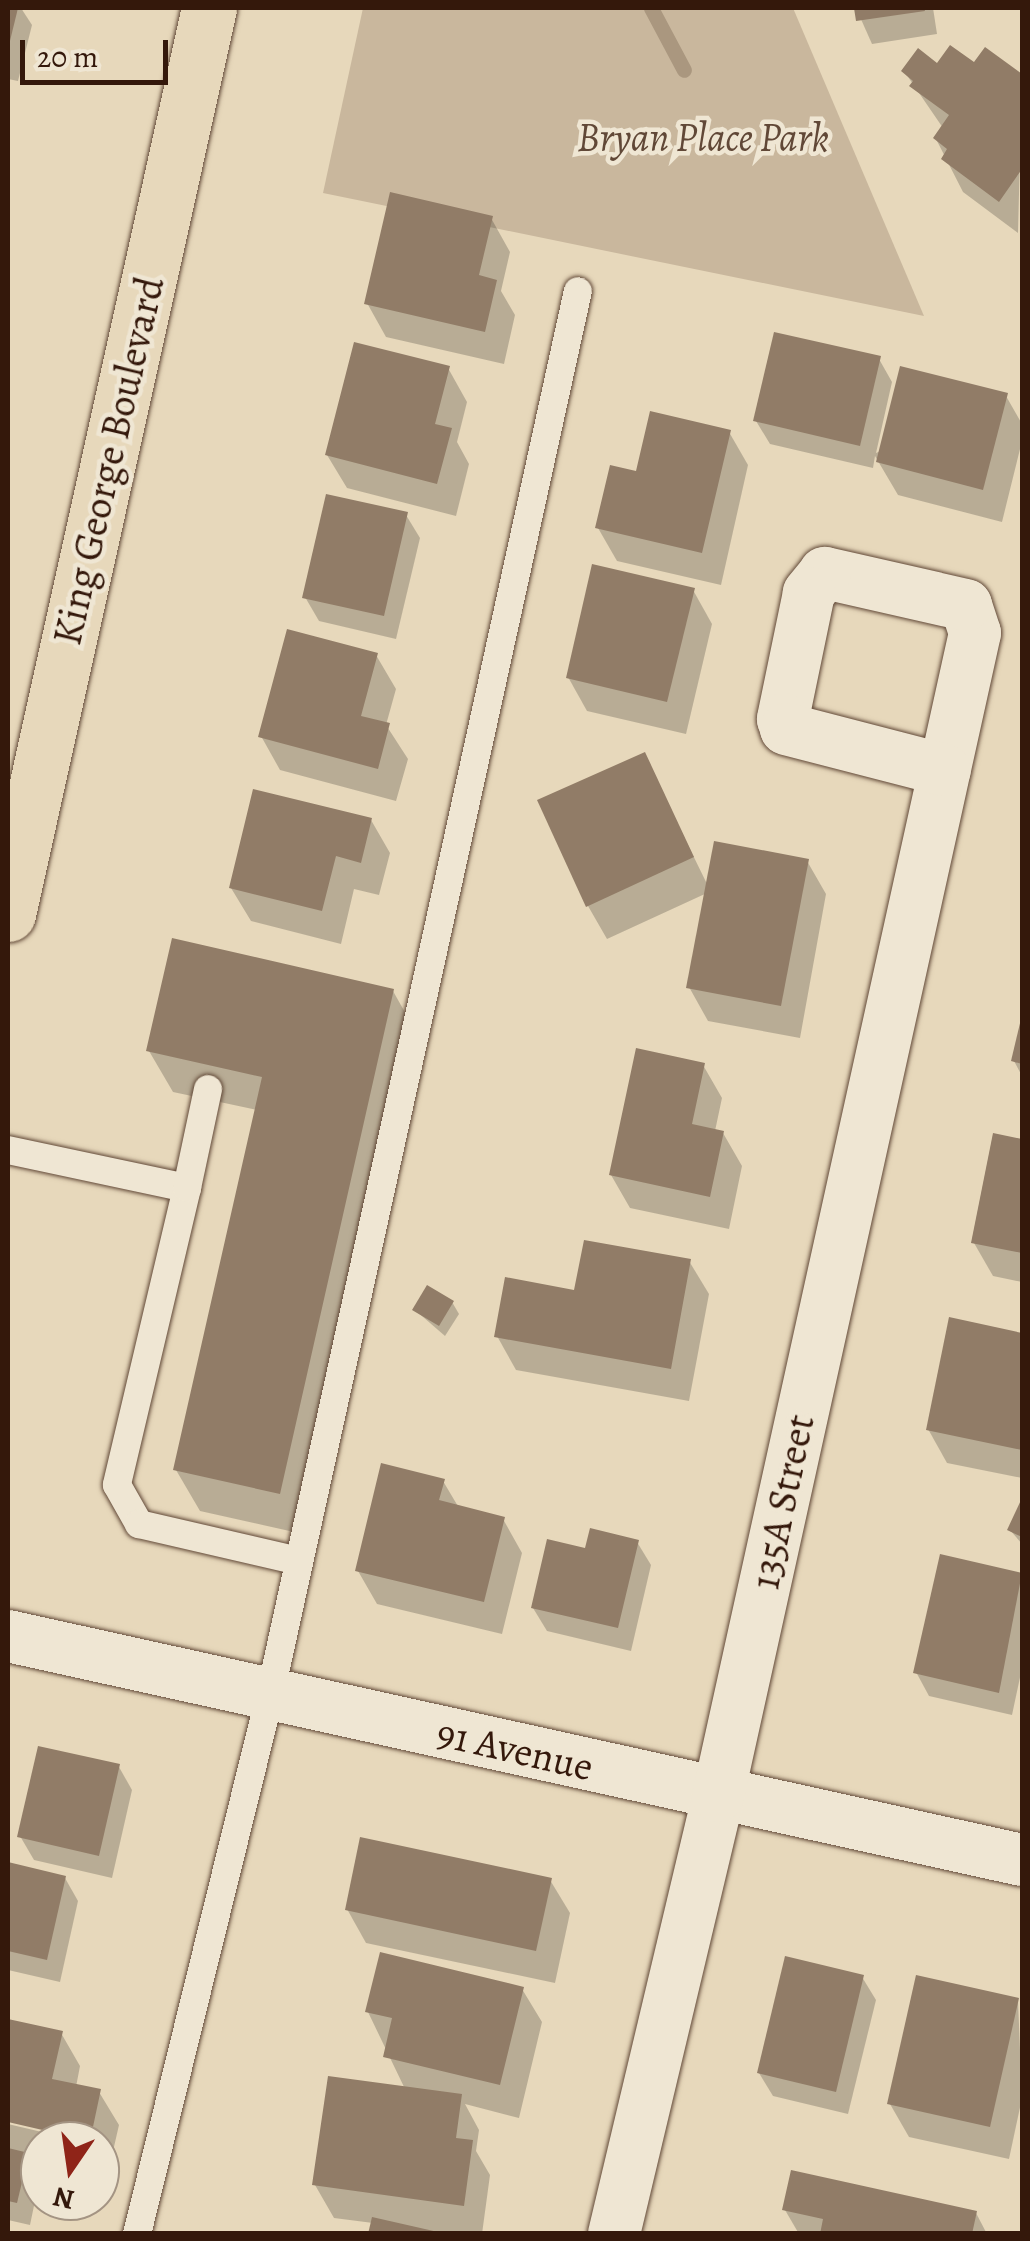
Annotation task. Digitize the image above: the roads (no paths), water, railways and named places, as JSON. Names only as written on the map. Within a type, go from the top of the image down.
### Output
[{"type":"main road","name":"King George Boulevard","points":[[8,914],[209,8]]},
{"type":"street","name":"135A Street","points":[[614,2234],[718,1796],[945,770]]},
{"type":"street","name":"91 Avenue","points":[[8,1636],[718,1796],[1022,1860]]},
{"type":"lane","points":[[137,2234],[270,1695],[578,290]]},
{"type":"lane","points":[[208,1089],[117,1485],[139,1524],[298,1561]]},
{"type":"lane","points":[[8,1150],[186,1188]]},
{"type":"waterway","points":[[651,8],[684,70]]},
{"type":"park label","name":"Bryan Place Park","points":[[703,138]]}]
